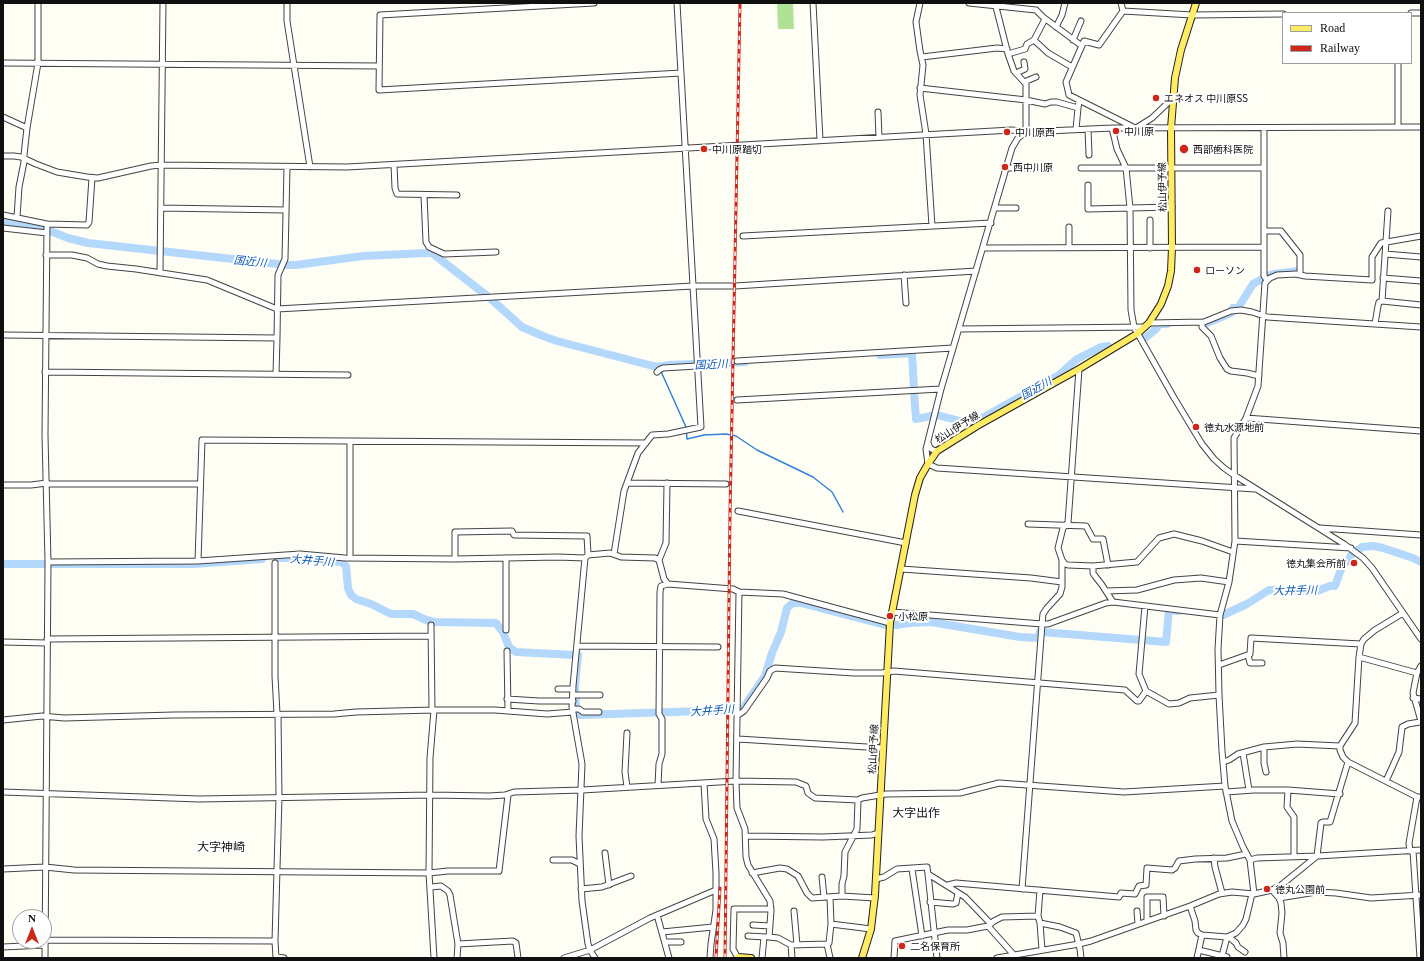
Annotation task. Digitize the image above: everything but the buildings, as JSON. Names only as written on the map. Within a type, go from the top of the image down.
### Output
[{"type":"main road","name":"松山伊予線","points":[[862,958],[870,929],[875,898],[890,623],[915,495],[920,478],[937,451],[977,426],[1079,369],[1137,334],[1147,325],[1161,304],[1168,286],[1171,271],[1171,128],[1173,98],[1178,64],[1196,3]]},
{"type":"main road","points":[[738,958],[751,958]]},
{"type":"street","points":[[17,217],[19,187],[22,176],[27,128],[38,63],[38,3]]},
{"type":"street","points":[[160,273],[163,3]]},
{"type":"street","points":[[287,3],[287,21],[310,167]]},
{"type":"street","points":[[594,3],[380,15],[379,90],[680,73]]},
{"type":"street","points":[[614,554],[624,491],[635,460],[646,443],[652,435],[668,434],[701,427],[677,3]]},
{"type":"street","points":[[813,3],[820,140]]},
{"type":"street","points":[[920,3],[916,26],[923,65],[920,88],[926,134],[932,226]]},
{"type":"street","points":[[969,3],[996,7],[1033,6],[1045,19],[1082,46]]},
{"type":"street","points":[[1056,27],[1062,15],[1065,3]]},
{"type":"street","points":[[1121,3],[1122,11],[1099,45],[1084,41],[1066,82],[1069,95],[1136,128]]},
{"type":"street","points":[[996,7],[1008,51],[1016,73],[1024,82],[1026,88],[1026,132]]},
{"type":"street","points":[[1122,11],[1192,15],[1282,14]]},
{"type":"street","points":[[922,57],[998,48],[1008,51],[1025,49],[1027,44],[1034,40],[1045,19]]},
{"type":"street","points":[[1073,40],[1081,21]]},
{"type":"street","points":[[1034,40],[1048,53],[1072,67]]},
{"type":"street","points":[[1016,73],[1025,69],[1024,62]]},
{"type":"street","points":[[3,63],[379,66]]},
{"type":"street","points":[[1398,64],[1398,127]]},
{"type":"street","points":[[1024,82],[1036,77]]},
{"type":"street","points":[[920,88],[1026,100],[1045,104],[1057,102],[1078,108]]},
{"type":"street","points":[[1136,128],[1152,118],[1173,98]]},
{"type":"street","points":[[1076,129],[1079,101]]},
{"type":"street","points":[[878,112],[879,137]]},
{"type":"street","points":[[3,117],[27,128]]},
{"type":"street","points":[[3,156],[17,156],[24,158],[57,172],[98,178],[145,167],[162,165],[347,167],[1012,130],[1026,132],[1112,128],[1421,127]]},
{"type":"street","points":[[1112,128],[1117,149],[1126,168],[1130,208],[1129,248],[1134,327],[1202,444],[1214,459],[1234,475],[1319,528],[1363,558],[1372,568],[1421,639]]},
{"type":"street","points":[[1190,906],[1198,933],[1202,935],[1228,937],[1236,933],[1243,925],[1253,894],[1250,860],[1232,821],[1225,786],[1219,695],[1219,665],[1220,615],[1229,582],[1235,541],[1234,438],[1246,418],[1258,386],[1259,376],[1262,316],[1267,280],[1264,276],[1264,128]]},
{"type":"street","points":[[1088,129],[1089,155]]},
{"type":"street","points":[[1026,132],[1015,143],[1006,168],[941,389],[926,454],[928,464],[937,468],[1255,489]]},
{"type":"street","points":[[394,165],[395,188],[397,194],[457,196]]},
{"type":"street","points":[[276,374],[278,275],[285,259],[287,167]]},
{"type":"street","points":[[1006,168],[1034,168]]},
{"type":"street","points":[[1080,168],[1264,168]]},
{"type":"street","points":[[3,228],[47,229],[87,225],[89,222],[92,178]]},
{"type":"street","points":[[1088,185],[1088,209],[1172,207]]},
{"type":"street","points":[[424,195],[426,242],[429,246],[444,254],[496,252]]},
{"type":"street","points":[[161,208],[286,210]]},
{"type":"street","points":[[995,208],[1016,208]]},
{"type":"street","points":[[1375,324],[1379,302],[1382,301],[1388,211]]},
{"type":"street","points":[[3,215],[17,217],[47,229]]},
{"type":"street","points":[[1150,220],[1150,248]]},
{"type":"street","points":[[743,236],[991,223]]},
{"type":"street","points":[[1069,227],[1069,248]]},
{"type":"street","points":[[45,909],[48,562],[47,484],[44,435],[47,229]]},
{"type":"street","points":[[1264,231],[1281,231],[1300,255],[1300,275]]},
{"type":"street","points":[[1267,280],[1277,276],[1296,274],[1372,280],[1372,257],[1379,244],[1421,236]]},
{"type":"street","points":[[983,248],[1264,247]]},
{"type":"street","points":[[1385,254],[1421,257]]},
{"type":"street","points":[[46,255],[87,258],[98,264],[106,266],[207,280],[277,309],[693,286],[735,286],[976,271]]},
{"type":"street","points":[[904,275],[906,303]]},
{"type":"street","points":[[1383,278],[1421,281]]},
{"type":"street","points":[[1382,301],[1421,305]]},
{"type":"street","points":[[959,329],[1134,327],[1147,325],[1202,323],[1235,310],[1247,311],[1267,317],[1421,327]]},
{"type":"street","points":[[1202,323],[1203,328],[1211,336],[1220,358],[1227,369],[1259,376]]},
{"type":"street","points":[[3,335],[276,338]]},
{"type":"street","points":[[737,361],[953,348]]},
{"type":"street","points":[[657,372],[663,368],[697,366]]},
{"type":"street","points":[[1022,889],[1042,624],[1047,608],[1060,594],[1062,582],[1062,560],[1058,548],[1060,534],[1064,526],[1068,523],[1079,369]]},
{"type":"street","points":[[45,372],[348,375]]},
{"type":"street","points":[[737,400],[941,389]]},
{"type":"street","points":[[1246,418],[1421,431]]},
{"type":"street","points":[[198,561],[202,440],[646,443]]},
{"type":"street","points":[[350,441],[350,557]]},
{"type":"street","points":[[928,443],[930,448],[937,451]]},
{"type":"street","points":[[627,482],[726,484]]},
{"type":"street","points":[[667,483],[666,543],[659,560],[664,579],[668,584]]},
{"type":"street","points":[[3,484],[200,484]]},
{"type":"street","points":[[738,511],[906,543]]},
{"type":"street","points":[[1028,524],[1086,526],[1093,539],[1103,539],[1108,565]]},
{"type":"street","points":[[1319,528],[1421,535]]},
{"type":"street","points":[[455,559],[455,532],[512,531],[514,535],[587,536],[573,689],[574,710],[581,758],[582,790],[579,836],[581,890],[587,937],[590,950],[596,958]]},
{"type":"street","points":[[1062,560],[1068,565],[1093,566],[1137,562],[1158,538],[1174,534],[1202,541],[1233,552]]},
{"type":"street","points":[[1235,541],[1350,548]]},
{"type":"street","points":[[48,562],[198,561],[300,554],[345,558],[455,559],[614,554],[621,557],[651,557],[659,560]]},
{"type":"street","points":[[506,558],[506,630]]},
{"type":"street","points":[[275,563],[275,637],[279,797],[276,958],[284,958]]},
{"type":"street","points":[[1093,566],[1095,576],[1113,602]]},
{"type":"street","points":[[901,569],[1031,578],[1062,582]]},
{"type":"street","points":[[1106,590],[1137,590],[1174,580],[1201,578],[1229,582]]},
{"type":"street","points":[[658,785],[658,764],[662,754],[662,720],[659,714],[660,588],[664,585],[668,584],[733,589],[739,592],[783,594],[890,623]]},
{"type":"street","points":[[739,592],[738,739],[736,781],[737,808],[745,829],[747,861],[752,873],[770,901],[770,926],[766,937],[762,958]]},
{"type":"street","points":[[892,612],[1048,624],[1106,603],[1113,602],[1220,615]]},
{"type":"street","points":[[1145,606],[1139,674],[1146,691],[1169,704],[1179,703],[1190,698],[1219,695]]},
{"type":"street","points":[[1403,613],[1375,630],[1364,639],[1361,644],[1358,657],[1355,723],[1340,746],[1340,754],[1348,762],[1419,797],[1409,843],[1419,895],[1420,958]]},
{"type":"street","points":[[431,625],[430,636],[433,710],[430,758],[430,873],[434,958]]},
{"type":"street","points":[[3,642],[430,636]]},
{"type":"street","points":[[1262,663],[1250,662],[1248,655],[1250,654],[1250,638],[1361,644]]},
{"type":"street","points":[[577,646],[718,647]]},
{"type":"street","points":[[507,651],[508,711]]},
{"type":"street","points":[[1219,665],[1248,655]]},
{"type":"street","points":[[1358,657],[1417,673]]},
{"type":"street","points":[[1386,781],[1399,752],[1402,728],[1408,724],[1421,722],[1413,693],[1417,673],[1421,666]]},
{"type":"street","points":[[738,712],[744,711],[772,669],[854,673],[894,671],[1125,690],[1137,701],[1139,701],[1146,691]]},
{"type":"street","points":[[558,689],[573,689]]},
{"type":"street","points":[[508,699],[539,701],[600,695]]},
{"type":"street","points":[[1414,698],[1421,698]]},
{"type":"street","points":[[3,720],[34,716],[64,718],[277,715],[433,710],[508,711],[547,714],[574,710],[583,712],[599,712]]},
{"type":"street","points":[[626,733],[626,787]]},
{"type":"street","points":[[738,739],[883,748]]},
{"type":"street","points":[[1223,762],[1243,753],[1264,747],[1297,744],[1340,746]]},
{"type":"street","points":[[1264,747],[1264,763],[1266,772]]},
{"type":"street","points":[[1243,753],[1249,790]]},
{"type":"street","points":[[997,958],[1079,944],[1164,916],[1211,896],[1222,893],[1253,894],[1272,890],[1280,886],[1317,856],[1321,823],[1330,822],[1340,794],[1348,762]]},
{"type":"street","points":[[3,792],[199,799],[431,795],[489,796],[508,795],[514,792],[582,790],[736,781],[796,782],[806,786],[811,796],[815,798],[858,800],[880,795],[960,792],[999,783],[1124,792],[1225,786]]},
{"type":"street","points":[[704,783],[706,819],[714,839],[716,890],[716,910],[710,958]]},
{"type":"street","points":[[1226,792],[1249,790],[1288,790],[1340,794]]},
{"type":"street","points":[[1288,790],[1288,807],[1294,817],[1294,856]]},
{"type":"street","points":[[3,869],[45,868],[68,870],[430,873],[448,871],[499,871],[508,795]]},
{"type":"street","points":[[842,896],[844,852],[857,829],[858,800]]},
{"type":"street","points":[[746,836],[823,837],[878,834]]},
{"type":"street","points":[[1250,860],[1258,858],[1421,850]]},
{"type":"street","points":[[606,853],[608,885]]},
{"type":"street","points":[[948,885],[956,883],[1119,897],[1121,893],[1135,894],[1139,886],[1146,885],[1147,868],[1172,870],[1175,868],[1179,860],[1227,858],[1246,854]]},
{"type":"street","points":[[1214,858],[1215,868],[1222,893]]},
{"type":"street","points":[[552,860],[572,860],[580,864]]},
{"type":"street","points":[[876,879],[884,877],[897,869],[927,867],[937,958]]},
{"type":"street","points":[[752,873],[787,868],[798,876],[809,896],[812,898],[842,896],[875,898]]},
{"type":"street","points":[[912,869],[922,936]]},
{"type":"street","points":[[928,874],[948,885],[965,897],[1014,955]]},
{"type":"street","points":[[581,890],[608,885],[631,876]]},
{"type":"street","points":[[822,877],[831,924],[829,943],[827,944],[830,958]]},
{"type":"street","points":[[431,887],[441,886],[448,891],[450,895],[458,944],[457,958]]},
{"type":"street","points":[[564,958],[590,950],[657,915],[716,890]]},
{"type":"street","points":[[1040,890],[1038,916],[1042,950]]},
{"type":"street","points":[[1272,890],[1279,898],[1282,912],[1280,932],[1283,943],[1284,958]]},
{"type":"street","points":[[1279,898],[1316,892],[1371,898],[1419,895]]},
{"type":"street","points":[[930,902],[953,904],[956,903],[958,893]]},
{"type":"street","points":[[1147,921],[1147,897],[1163,898],[1164,916]]},
{"type":"street","points":[[738,958],[734,949],[734,909],[771,909]]},
{"type":"street","points":[[792,958],[794,945],[794,911]]},
{"type":"street","points":[[1137,911],[1138,924]]},
{"type":"street","points":[[657,915],[669,958]]},
{"type":"street","points":[[894,958],[894,941],[948,930],[967,930],[989,925],[1002,917],[1038,916]]},
{"type":"street","points":[[795,920],[801,920]]},
{"type":"street","points":[[1040,923],[1060,927],[1076,933],[1081,958]]},
{"type":"street","points":[[831,924],[870,929]]},
{"type":"street","points":[[753,925],[770,926]]},
{"type":"street","points":[[662,932],[713,928]]},
{"type":"street","points":[[1198,958],[1202,935]]},
{"type":"street","points":[[748,936],[778,938],[794,945],[827,944]]},
{"type":"street","points":[[1228,937],[1244,952]]},
{"type":"street","points":[[1199,950],[1224,957],[1228,937]]},
{"type":"street","points":[[52,942],[276,941]]},
{"type":"street","points":[[458,944],[513,941],[516,943],[518,958]]},
{"type":"street","points":[[665,942],[681,942]]},
{"type":"green space","points":[[777,3],[793,3],[794,29],[778,29]]},
{"type":"water","points":[[3,218],[17,219],[46,227],[45,230],[3,226]]},
{"type":"waterway","name":"国近川","points":[[40,227],[68,238],[88,243],[287,265],[363,256],[432,253],[486,295]]},
{"type":"waterway","name":"国近川","points":[[1265,277],[1273,274],[1299,271]]},
{"type":"waterway","name":"国近川","points":[[1233,308],[1238,308],[1253,284],[1264,278]]},
{"type":"waterway","name":"国近川","points":[[491,299],[522,327],[543,336],[653,366],[659,367],[669,365],[745,362]]},
{"type":"waterway","name":"国近川","points":[[1207,323],[1231,313]]},
{"type":"waterway","name":"国近川","points":[[1144,339],[1156,329],[1159,324],[1167,324]]},
{"type":"waterway","name":"国近川","points":[[937,415],[960,421],[977,421],[1059,375],[1077,359],[1101,347],[1108,346]]},
{"type":"waterway","name":"国近川","points":[[880,355],[912,353],[914,389]]},
{"type":"waterway","points":[[659,367],[686,427],[687,439],[704,435],[726,434],[736,436],[757,450],[813,477],[832,492],[843,512]]},
{"type":"waterway","name":"国近川","points":[[914,392],[916,419],[931,416]]},
{"type":"waterway","name":"大井手川","points":[[1223,615],[1247,604],[1269,590],[1317,591],[1330,586],[1335,586],[1343,564],[1348,561],[1352,554],[1362,547],[1373,546],[1383,548],[1421,562]]},
{"type":"waterway","name":"大井手川","points":[[277,558],[304,558],[341,562],[346,566],[348,588],[351,595],[356,599],[371,604],[391,614],[413,614],[435,622],[496,623],[503,632],[509,647],[516,652],[575,655]]},
{"type":"waterway","name":"大井手川","points":[[3,564],[194,564],[262,559]]},
{"type":"waterway","name":"大井手川","points":[[578,655],[575,688],[576,707],[580,715],[734,710],[744,707],[765,676],[772,653],[781,632],[787,608],[793,603],[801,603],[885,625]]},
{"type":"waterway","name":"大井手川","points":[[1042,632],[1166,642],[1169,610],[1178,611]]},
{"type":"waterway","name":"大井手川","points":[[896,625],[931,622],[1020,637],[1039,638],[1040,632]]},
{"type":"railway","points":[[725,958],[730,513],[740,3]]},
{"type":"railway","points":[[716,958],[720,888]]},
{"type":"place","name":"エネオス 中川原SS","points":[[1156,98]]},
{"type":"place","name":"中川原","points":[[1116,131]]},
{"type":"place","name":"中川原西","points":[[1007,132]]},
{"type":"place","name":"中川原踏切","points":[[704,149]]},
{"type":"place","name":"西部歯科医院","points":[[1184,149]]},
{"type":"place","name":"西中川原","points":[[1005,167]]},
{"type":"place","name":"ローソン","points":[[1197,270]]},
{"type":"place","name":"徳丸水源地前","points":[[1196,427]]},
{"type":"place","name":"徳丸集会所前","points":[[1354,563]]},
{"type":"place","name":"小松原","points":[[890,616]]},
{"type":"place","name":"徳丸公園前","points":[[1267,889]]},
{"type":"place","name":"二名保育所","points":[[902,946]]},
{"type":"district","name":"大字出作","points":[[916,812]]},
{"type":"district","name":"大字神崎","points":[[221,846]]}]
